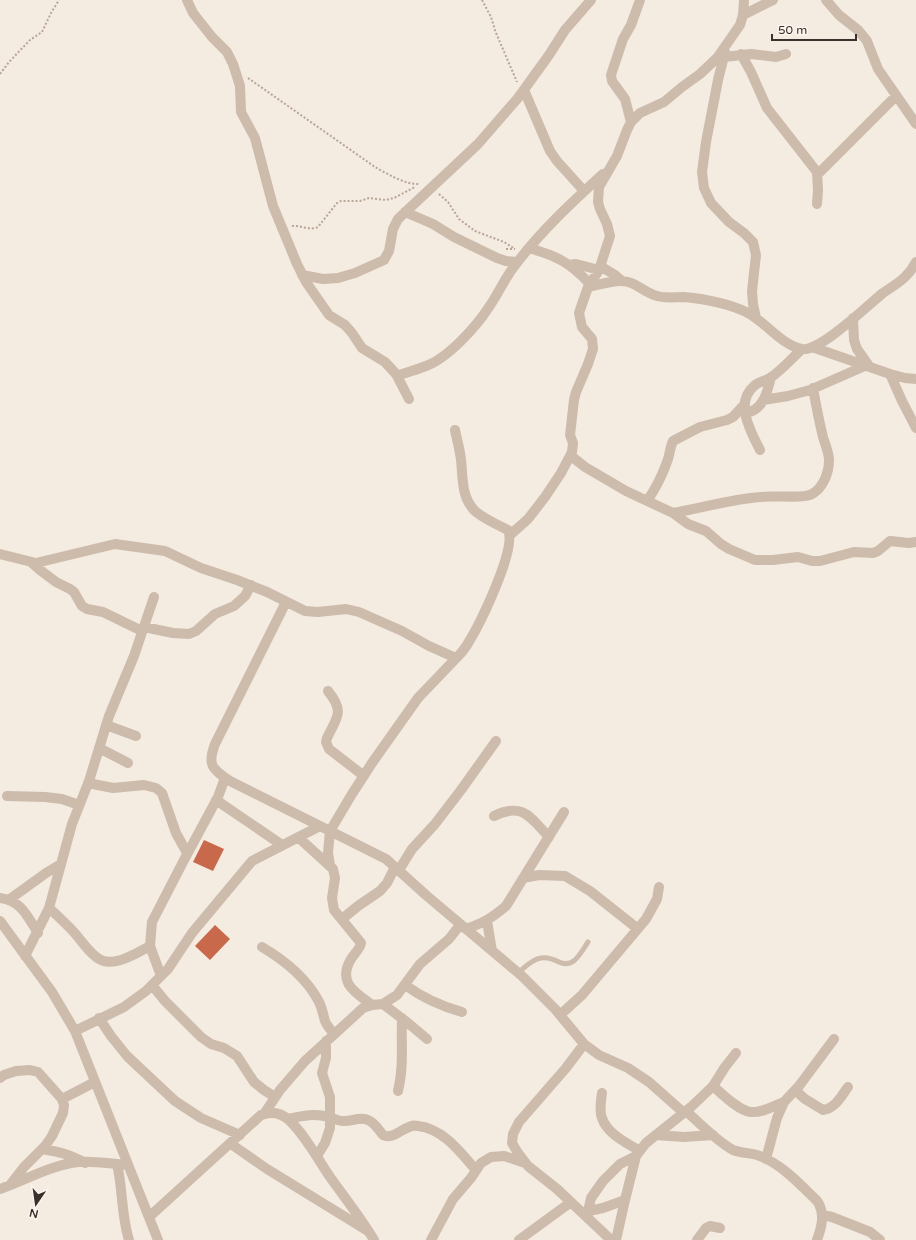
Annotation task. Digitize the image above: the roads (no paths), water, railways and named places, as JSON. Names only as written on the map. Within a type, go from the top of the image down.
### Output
[{"type":"street","points":[[187,0],[195,17],[227,52],[235,69],[240,86],[241,112],[255,138],[273,206],[302,275],[329,315],[345,326],[352,333],[362,348],[385,362],[397,376],[409,399]]},
{"type":"street","points":[[302,275],[323,279],[338,278],[373,266],[384,260],[389,251],[393,229],[398,218],[478,144],[523,91],[565,30],[591,0]]},
{"type":"street","points":[[631,122],[625,99],[612,81],[611,75],[623,39],[631,25],[640,0]]},
{"type":"street","points":[[510,535],[528,519],[561,474],[571,456],[573,443],[570,435],[574,400],[588,364],[592,349],[592,339],[582,327],[579,313],[589,286],[599,268],[610,236],[598,202],[599,187],[617,156],[631,122],[640,113],[664,102],[718,58],[740,25],[743,15],[744,0]]},
{"type":"street","points":[[743,15],[773,0]]},
{"type":"street","points":[[826,0],[840,15],[858,30],[867,41],[878,70],[916,124]]},
{"type":"street","points":[[727,45],[718,80],[702,172],[704,188],[711,203],[729,222],[753,242],[756,255],[752,304],[756,318]]},
{"type":"street","points":[[724,57],[741,54],[776,57],[786,54]]},
{"type":"street","points":[[741,54],[751,72],[767,108],[817,172],[817,204]]},
{"type":"street","points":[[523,91],[550,151],[584,192]]},
{"type":"street","points":[[817,175],[896,96]]},
{"type":"street","points":[[397,376],[426,366],[441,358],[465,336],[489,307],[511,270],[529,248],[584,192],[608,170]]},
{"type":"street","points":[[405,212],[433,224],[454,237],[502,260],[517,262]]},
{"type":"street","points":[[529,248],[554,255],[579,272],[589,286]]},
{"type":"street","points":[[760,450],[753,436],[744,409],[745,399],[749,390],[770,377],[807,348],[836,332],[904,278],[916,262]]},
{"type":"street","points":[[569,265],[576,264],[599,268],[615,275],[622,281]]},
{"type":"street","points":[[589,286],[622,281],[636,284],[654,295],[695,298],[719,303],[745,312],[756,318],[789,343],[890,374],[916,379]]},
{"type":"street","points":[[853,318],[854,340],[857,350],[868,366]]},
{"type":"street","points":[[763,400],[788,396],[814,388],[868,366]]},
{"type":"street","points":[[890,374],[916,428]]},
{"type":"street","points":[[646,501],[654,490],[661,476],[673,441],[700,427],[727,420],[744,409],[754,411],[761,405],[767,393],[770,377]]},
{"type":"street","points":[[673,513],[760,497],[800,497],[810,495],[820,489],[826,478],[829,460],[817,409],[814,388]]},
{"type":"street","points":[[330,865],[328,853],[330,831],[364,776],[418,698],[462,652],[473,636],[492,596],[506,557],[510,535],[508,530],[474,511],[468,502],[462,485],[461,459],[455,430]]},
{"type":"street","points":[[571,456],[595,474],[646,501],[673,513],[688,524],[706,531],[729,549],[755,560],[773,560],[798,557],[812,561],[820,561],[854,552],[873,553],[878,551],[890,540],[909,543],[916,542]]},
{"type":"street","points":[[0,554],[36,563],[115,544],[165,551],[201,568],[251,585],[305,611],[318,612],[346,609],[359,612],[402,631],[429,646],[456,658]]},
{"type":"street","points":[[32,563],[56,582],[74,592],[82,606],[87,609],[103,612],[143,629],[173,633],[189,634],[196,632],[215,614],[234,606],[245,596],[251,585]]},
{"type":"street","points":[[25,956],[38,933],[49,908],[72,824],[88,783],[106,724],[143,629],[154,596]]},
{"type":"street","points":[[286,602],[215,744],[210,761],[214,769],[225,778],[386,859],[518,973],[560,1015],[584,1044],[599,1055],[628,1068],[649,1082],[713,1136],[733,1150],[757,1155],[766,1159],[792,1176],[819,1204],[822,1215],[822,1223],[817,1240]]},
{"type":"street","points":[[328,691],[338,706],[338,714],[326,742],[329,749],[364,776]]},
{"type":"street","points":[[106,724],[136,736]]},
{"type":"street","points":[[342,919],[380,891],[387,884],[397,869],[461,790],[496,741]]},
{"type":"street","points":[[99,748],[128,763]]},
{"type":"street","points":[[161,976],[150,946],[152,922],[216,800],[225,778]]},
{"type":"street","points":[[88,783],[113,788],[144,785],[156,788],[162,794],[173,826],[187,853]]},
{"type":"street","points":[[8,796],[62,799],[79,805]]},
{"type":"street","points":[[216,800],[282,845]]},
{"type":"street","points":[[494,816],[501,812],[517,810],[525,813],[549,837]]},
{"type":"street","points":[[149,1217],[264,1114],[280,1090],[304,1062],[363,1008],[377,1005],[397,995],[420,964],[463,927],[487,921],[506,906],[564,812]]},
{"type":"street","points":[[75,1031],[124,1007],[146,992],[168,969],[192,932],[252,861],[320,826]]},
{"type":"street","points":[[298,837],[333,869],[335,878],[332,904],[334,910],[361,943],[361,946],[351,959],[345,978],[348,984],[353,991],[402,1018],[427,1039]]},
{"type":"street","points":[[5,899],[61,864]]},
{"type":"street","points":[[523,878],[539,875],[565,876],[590,891],[638,929]]},
{"type":"street","points":[[560,1015],[582,995],[638,929],[657,899],[659,887]]},
{"type":"street","points":[[5,899],[19,905],[38,933]]},
{"type":"street","points":[[49,908],[102,961],[115,961],[130,957],[150,946]]},
{"type":"street","points":[[0,921],[52,992],[75,1031],[158,1240]]},
{"type":"street","points":[[487,921],[492,952]]},
{"type":"street","points":[[262,947],[276,954],[298,974],[312,991],[319,1001],[330,1038],[322,1073],[330,1097],[331,1118],[328,1135],[317,1156]]},
{"type":"street","points":[[152,985],[165,1002],[201,1037],[211,1044],[224,1048],[237,1056],[254,1082],[275,1097]]},
{"type":"street","points":[[405,985],[430,1002],[462,1012]]},
{"type":"street","points":[[100,1018],[111,1036],[127,1056],[175,1101],[200,1118],[240,1136]]},
{"type":"street","points":[[398,1091],[403,1058],[402,1018]]},
{"type":"street","points":[[766,1159],[784,1102],[834,1039]]},
{"type":"street","points":[[584,1044],[566,1068],[519,1122],[513,1134],[512,1143],[525,1163],[571,1202],[585,1211],[611,1240]]},
{"type":"street","points":[[585,1211],[591,1198],[603,1181],[620,1164],[638,1153],[646,1143],[685,1112],[712,1086],[736,1053]]},
{"type":"street","points":[[0,1078],[16,1071],[30,1070],[38,1072],[62,1099],[64,1105],[63,1113],[52,1136],[10,1185]]},
{"type":"street","points":[[62,1099],[96,1082]]},
{"type":"street","points":[[712,1086],[737,1106],[746,1111],[753,1112],[768,1109],[784,1102]]},
{"type":"street","points":[[795,1090],[823,1110],[828,1109],[835,1104],[848,1087]]},
{"type":"street","points":[[602,1093],[602,1118],[607,1128],[638,1153]]},
{"type":"street","points":[[264,1114],[268,1112],[277,1113],[288,1119],[307,1141],[372,1236]]},
{"type":"street","points":[[288,1119],[315,1115],[342,1122],[351,1122],[364,1119],[369,1120],[386,1137],[412,1126],[432,1129],[452,1143],[476,1170]]},
{"type":"street","points":[[656,1135],[684,1137],[713,1136]]},
{"type":"street","points":[[231,1144],[372,1236]]},
{"type":"street","points":[[42,1149],[58,1151],[85,1162]]},
{"type":"street","points":[[616,1240],[638,1153]]},
{"type":"street","points":[[431,1240],[453,1199],[481,1163],[491,1157],[504,1156],[525,1163]]},
{"type":"street","points":[[0,1190],[52,1168],[67,1164],[85,1162],[128,1165]]},
{"type":"street","points":[[117,1164],[121,1180],[123,1211],[129,1240]]},
{"type":"street","points":[[585,1211],[603,1208],[625,1200]]},
{"type":"street","points":[[519,1240],[571,1202]]},
{"type":"street","points":[[822,1215],[832,1217],[870,1232],[880,1240]]},
{"type":"street","points":[[698,1240],[706,1228],[710,1226],[720,1228]]},
{"type":"lane","points":[[518,973],[539,958],[547,958],[567,964],[578,957],[588,942]]}]
